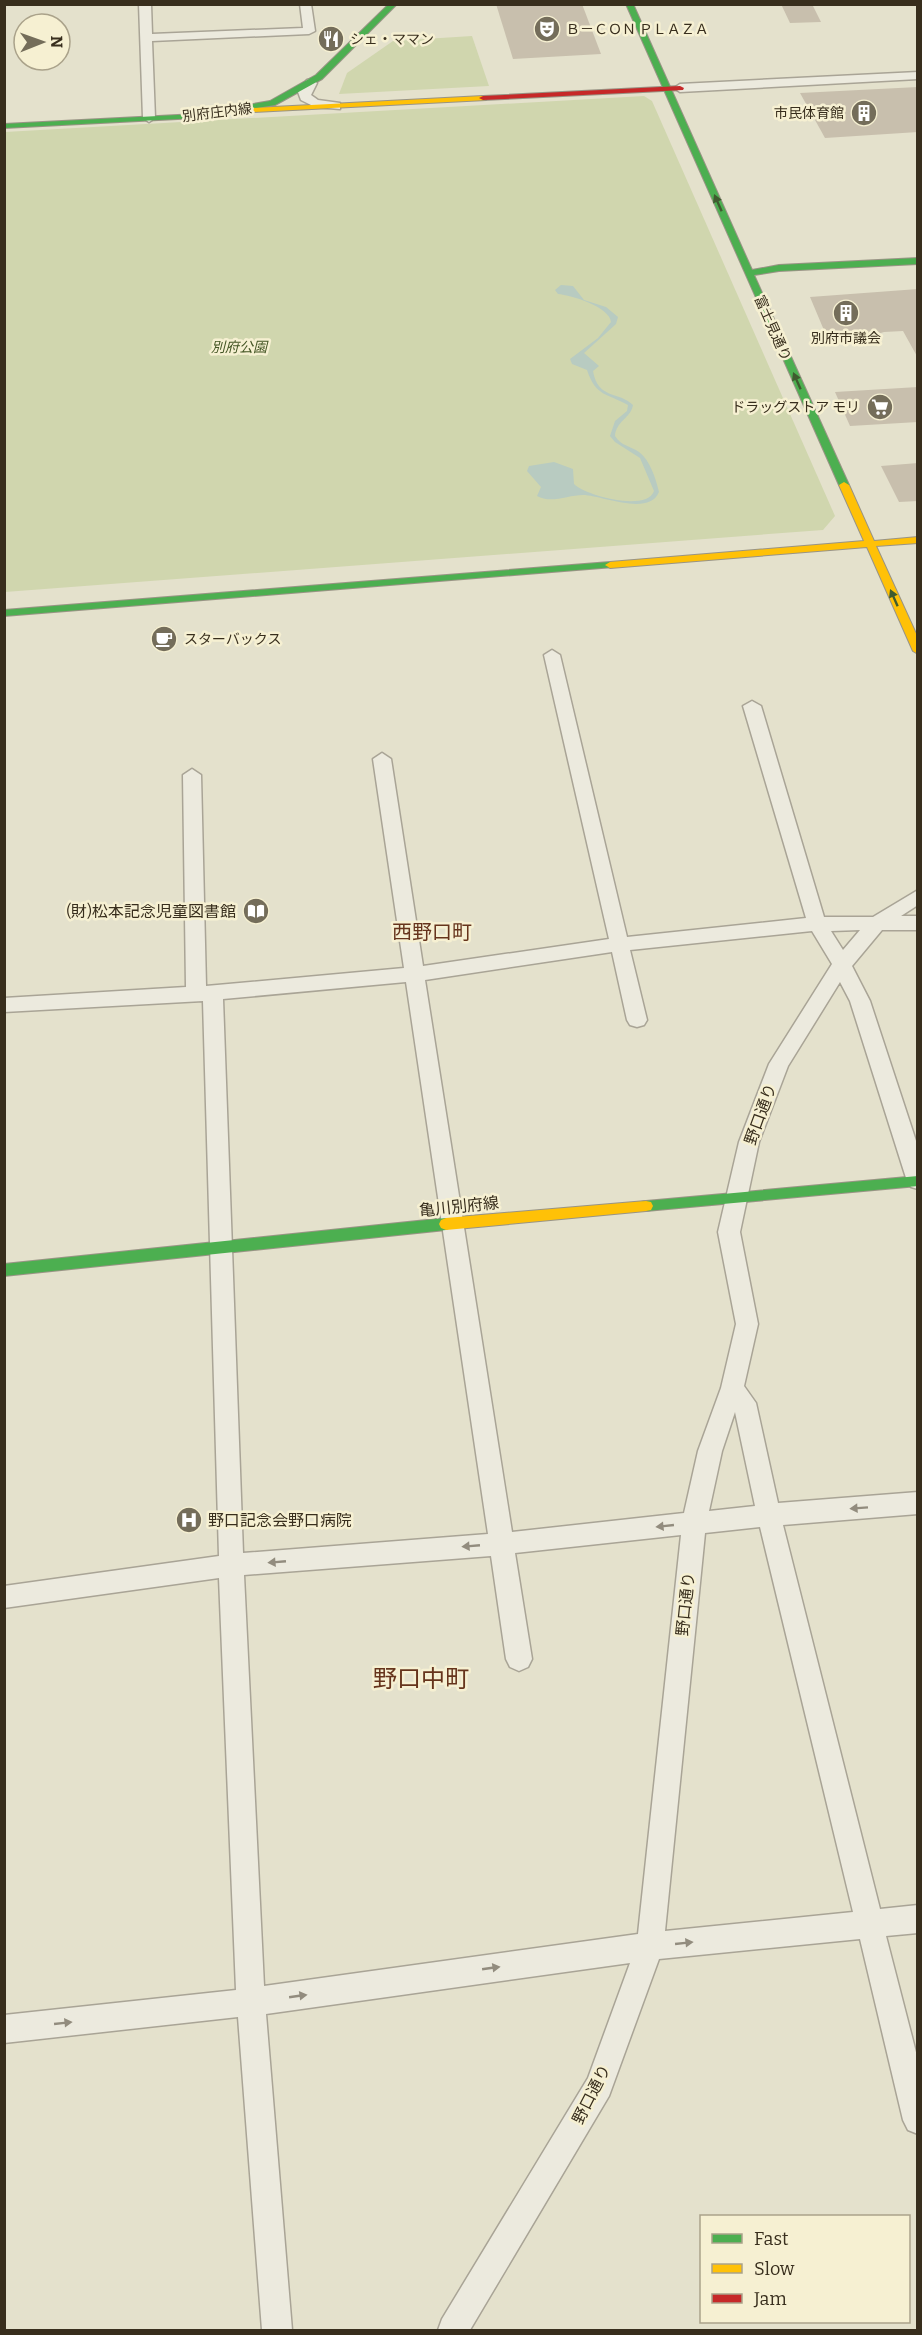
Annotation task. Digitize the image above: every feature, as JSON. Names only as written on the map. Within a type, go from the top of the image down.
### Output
[{"type":"street","points":[[145,4],[149,118]]},
{"type":"street","points":[[147,38],[309,31],[305,4]]},
{"type":"street","name":"富士見通り","points":[[629,4],[673,88],[759,273],[870,544],[918,651]]},
{"type":"street","points":[[641,4],[673,88]]},
{"type":"street","name":"別府庄内線","points":[[4,126],[233,111],[284,98],[311,82],[393,5]]},
{"type":"street","points":[[233,111],[918,75]]},
{"type":"street","points":[[311,82],[304,92],[305,97],[315,103],[336,106]]},
{"type":"street","points":[[759,273],[918,261]]},
{"type":"street","points":[[759,273],[918,268]]},
{"type":"street","points":[[759,273],[777,301]]},
{"type":"street","points":[[4,613],[918,540]]},
{"type":"street","points":[[552,656],[637,1020]]},
{"type":"street","points":[[752,706],[817,924],[860,1001],[918,1181]]},
{"type":"street","points":[[382,759],[519,1659]]},
{"type":"street","points":[[192,775],[220,1247],[231,1565],[251,2002],[277,2331]]},
{"type":"street","name":"野口通り","points":[[453,2331],[598,2086],[650,1946],[694,1523],[710,1451],[732,1388],[747,1324],[729,1232],[749,1142],[779,1064],[841,964],[876,924],[918,896]]},
{"type":"street","points":[[4,1005],[205,993],[416,974],[621,944],[817,924],[918,923]]},
{"type":"street","name":"亀川別府線","points":[[4,1270],[453,1223],[918,1181]]},
{"type":"street","points":[[732,1388],[745,1403],[769,1515],[918,2120]]},
{"type":"street","points":[[4,1598],[231,1565],[501,1544],[769,1515],[918,1503]]},
{"type":"street","points":[[4,2029],[251,2002],[650,1946],[918,1919]]},
{"type":"green space","points":[[472,36],[489,86],[339,94],[347,73],[393,41]]},
{"type":"green space","name":"別府公園","points":[[644,96],[652,101],[835,516],[823,530],[5,592],[5,132]]},
{"type":"shaded area","points":[[561,285],[573,286],[584,300],[606,307],[618,317],[616,324],[584,353],[599,366],[593,371],[599,387],[633,405],[618,427],[615,436],[620,442],[643,455],[652,470],[659,492],[654,499],[645,503],[624,503],[583,495],[554,499],[542,498],[537,496],[541,487],[527,471],[529,466],[554,462],[573,469],[574,484],[581,489],[616,500],[640,500],[649,497],[654,491],[640,458],[615,442],[610,436],[615,421],[627,411],[628,405],[598,390],[587,370],[572,364],[570,359],[598,338],[611,322],[609,317],[604,311],[589,303],[558,294],[555,290]]},
{"type":"building","name":"Ｂ－ＣＯＮ ＰＬＡＺＡ","points":[[496,4],[582,4],[601,54],[513,59]]},
{"type":"building","points":[[781,4],[812,4],[821,22],[790,23]]},
{"type":"building","name":"市民体育館","points":[[918,87],[918,132],[825,138],[800,93]]},
{"type":"building","points":[[918,289],[918,358],[903,331],[884,332],[868,337],[854,334],[826,335],[810,297]]},
{"type":"building","name":"ドラッグストア モリ","points":[[918,387],[918,422],[850,426],[835,392]]},
{"type":"building","points":[[918,463],[918,501],[899,502],[881,466]]},
{"type":"traffic: fast","points":[[4,126],[197,116],[272,103],[319,77],[394,4]]},
{"type":"traffic: fast","points":[[629,4],[844,485]]},
{"type":"traffic: fast","points":[[749,273],[779,268],[918,261]]},
{"type":"traffic: fast","points":[[4,613],[610,565]]},
{"type":"traffic: fast","points":[[646,1206],[918,1181]]},
{"type":"traffic: fast","points":[[4,1270],[446,1224]]},
{"type":"traffic: slow","points":[[233,111],[483,98]]},
{"type":"traffic: slow","points":[[844,485],[918,651]]},
{"type":"traffic: slow","points":[[610,565],[918,540]]},
{"type":"traffic: slow","points":[[446,1224],[646,1206]]},
{"type":"traffic: jam","points":[[483,98],[680,88]]},
{"type":"place","name":"Ｂ－ＣＯＮ ＰＬＡＺＡ","points":[[547,29]]},
{"type":"place","name":"シェ・ママン","points":[[331,39]]},
{"type":"place","name":"市民体育館","points":[[864,113]]},
{"type":"place","name":"別府市議会","points":[[846,313]]},
{"type":"place","name":"ドラッグストア モリ","points":[[880,407]]},
{"type":"place","name":"スターバックス","points":[[164,639]]},
{"type":"place","name":"(財)松本記念児童図書館","points":[[256,911]]},
{"type":"place","name":"野口記念会野口病院","points":[[189,1520]]},
{"type":"district","name":"西野口町","points":[[432,932]]},
{"type":"district","name":"野口中町","points":[[421,1679]]}]
